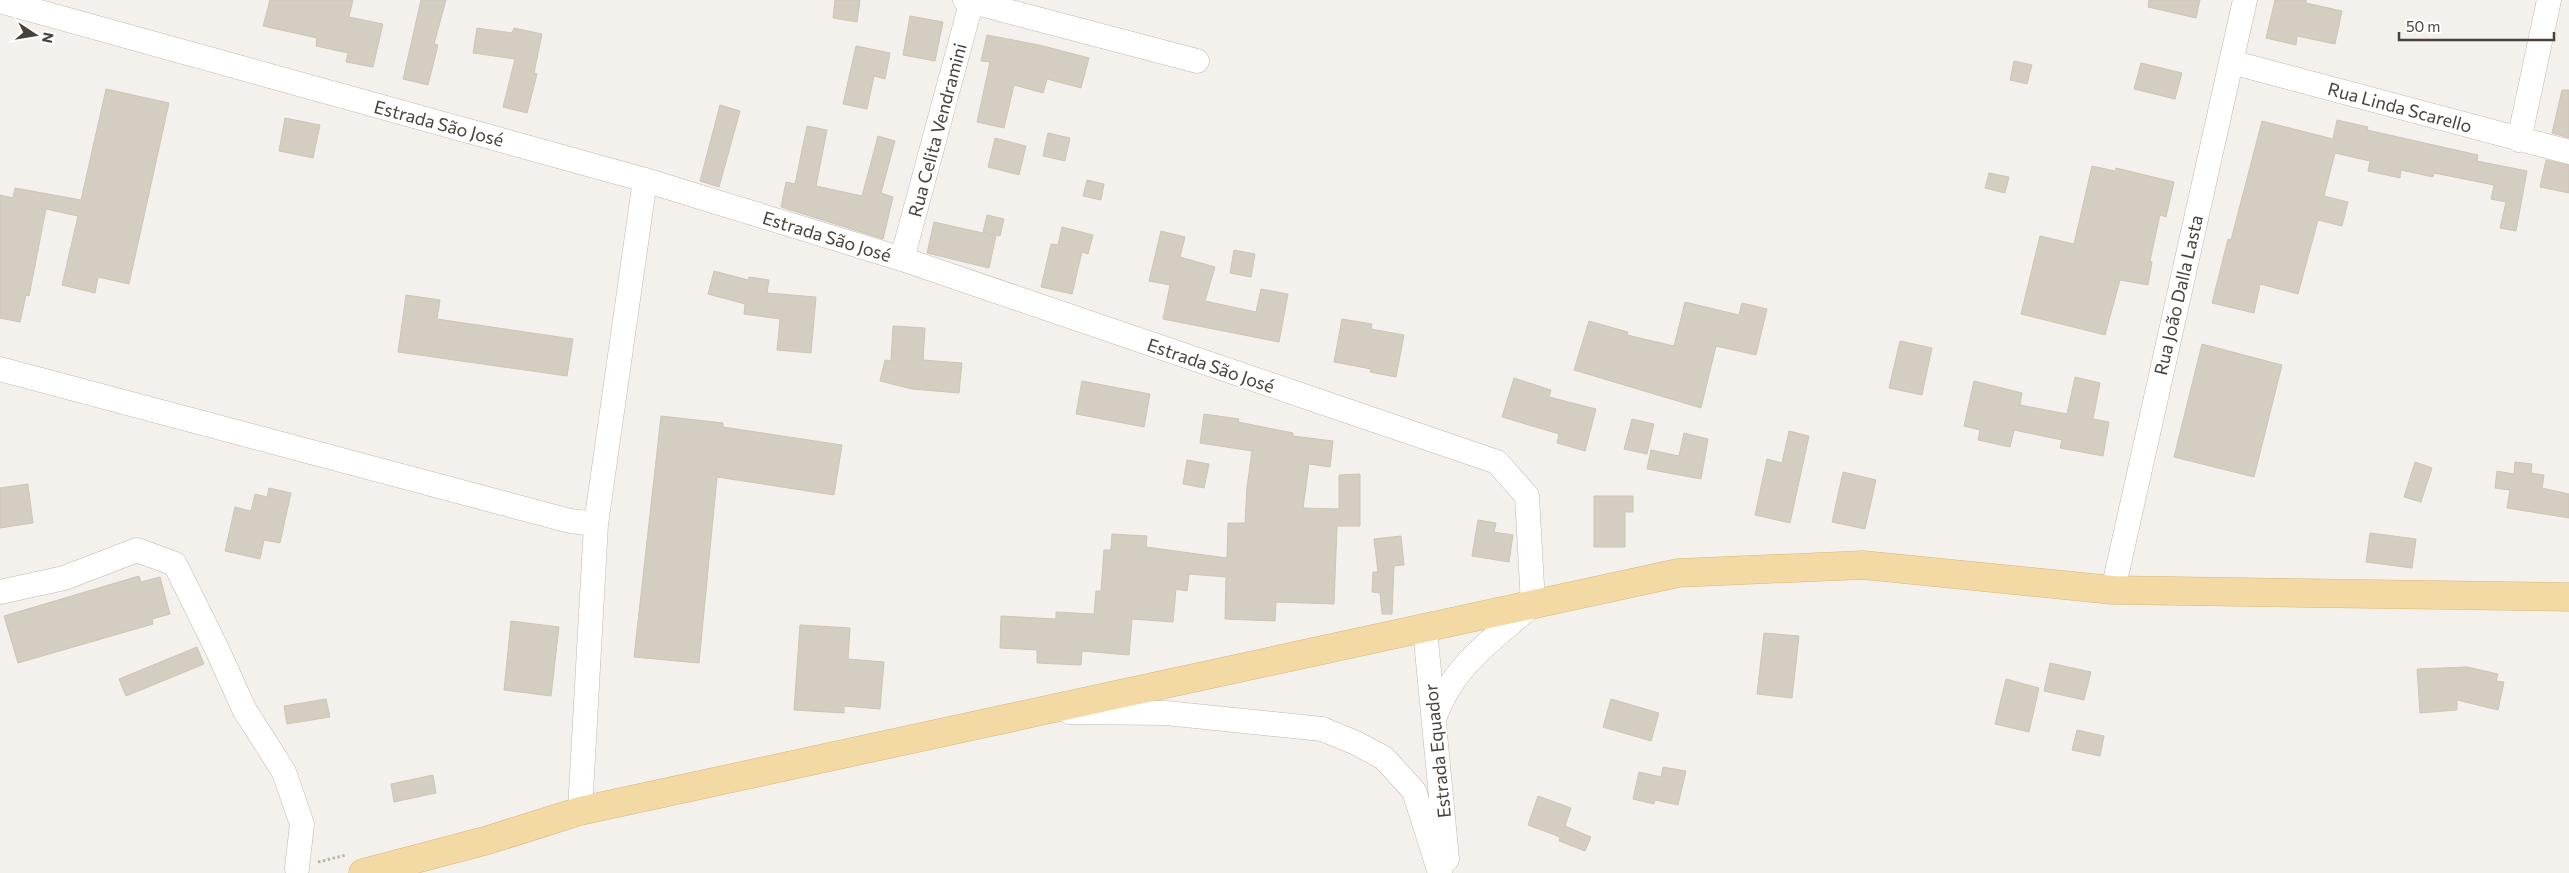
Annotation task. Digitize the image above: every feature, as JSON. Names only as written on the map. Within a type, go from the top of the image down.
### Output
[{"type":"main road","points":[[362,873],[488,840],[580,811],[1678,574],[1863,565],[2113,590],[2569,597]]},
{"type":"street","name":"Rua João Dalla Lasta","points":[[2113,590],[2245,0]]},
{"type":"street","points":[[2519,140],[2549,0]]},
{"type":"street","name":"Estrada São José","points":[[0,1],[645,180],[902,259],[1497,462],[1527,496],[1533,604]]},
{"type":"street","points":[[970,1],[1197,61]]},
{"type":"street","name":"Rua Celita Vendramini","points":[[902,259],[970,1]]},
{"type":"street","name":"Rua Linda Scarello","points":[[2231,62],[2569,152]]},
{"type":"street","points":[[580,811],[596,524],[645,180]]},
{"type":"street","points":[[0,369],[560,518],[596,524]]},
{"type":"street","points":[[0,592],[64,578],[137,550],[175,564],[216,646],[244,709],[284,772],[302,824],[297,868]]},
{"type":"street","points":[[1434,719],[1450,683],[1469,659],[1533,604]]},
{"type":"street","name":"Estrada Equador","points":[[1425,630],[1448,873]]},
{"type":"street","points":[[1042,712],[1166,713],[1322,729],[1384,758],[1414,791],[1440,873]]},
{"type":"building","points":[[270,0],[353,0],[349,17],[383,24],[373,67],[346,62],[348,53],[316,46],[317,38],[263,26]]},
{"type":"building","points":[[421,0],[446,0],[434,44],[438,45],[428,85],[403,79]]},
{"type":"building","points":[[835,0],[860,0],[857,22],[833,18]]},
{"type":"building","points":[[2149,0],[2200,0],[2196,18],[2148,7]]},
{"type":"building","points":[[2275,0],[2306,0],[2306,3],[2342,11],[2335,44],[2297,36],[2296,45],[2266,38]]},
{"type":"building","points":[[910,16],[943,22],[935,61],[903,55]]},
{"type":"building","points":[[477,28],[512,33],[514,28],[542,34],[534,73],[537,74],[527,113],[503,107],[515,59],[473,53]]},
{"type":"building","points":[[987,35],[1039,45],[1089,58],[1081,88],[1047,79],[1043,93],[1014,85],[1004,128],[977,122],[990,62],[981,61]]},
{"type":"building","points":[[856,46],[890,53],[885,79],[874,76],[867,109],[843,104]]},
{"type":"building","points":[[2014,61],[2032,65],[2027,84],[2010,80]]},
{"type":"building","points":[[2141,63],[2182,73],[2175,99],[2134,89]]},
{"type":"building","points":[[106,89],[169,103],[129,284],[98,277],[95,293],[62,285],[78,216],[46,209],[29,296],[26,295],[20,322],[0,318],[0,195],[13,198],[15,188],[81,200]]},
{"type":"building","points":[[2562,90],[2569,90],[2569,138],[2552,133]]},
{"type":"building","points":[[720,105],[740,111],[719,187],[700,181]]},
{"type":"building","points":[[285,118],[320,125],[313,158],[279,151]]},
{"type":"building","points":[[2337,120],[2368,127],[2367,130],[2478,155],[2477,161],[2527,171],[2516,231],[2500,228],[2506,202],[2491,199],[2494,185],[2434,173],[2433,177],[2401,170],[2400,178],[2368,171],[2370,161],[2335,153],[2324,196],[2348,202],[2342,226],[2318,220],[2298,294],[2260,284],[2254,313],[2212,303],[2228,239],[2231,240],[2262,121],[2333,139]]},
{"type":"building","points":[[807,126],[827,130],[816,186],[862,196],[878,136],[895,141],[881,193],[893,197],[883,239],[781,207],[786,182],[795,184]]},
{"type":"building","points":[[1048,133],[1070,138],[1065,161],[1043,156]]},
{"type":"building","points":[[995,138],[1026,146],[1019,175],[988,167]]},
{"type":"building","points":[[2546,160],[2569,165],[2569,193],[2540,187]]},
{"type":"building","points":[[2092,166],[2115,171],[2116,168],[2174,182],[2166,217],[2160,215],[2150,261],[2152,262],[2148,285],[2120,280],[2105,335],[2021,314],[2040,236],[2074,244]]},
{"type":"building","points":[[1989,173],[2009,177],[2005,193],[1985,188]]},
{"type":"building","points":[[1087,180],[1104,184],[1101,200],[1083,196]]},
{"type":"building","points":[[987,215],[1004,219],[1000,236],[983,232]]},
{"type":"building","points":[[934,222],[996,236],[989,268],[927,253]]},
{"type":"building","points":[[1062,227],[1093,235],[1088,254],[1082,252],[1072,294],[1041,287],[1051,244],[1058,245]]},
{"type":"building","points":[[1161,231],[1185,237],[1180,257],[1215,267],[1205,301],[1256,312],[1261,289],[1288,294],[1279,342],[1163,319],[1170,285],[1149,281]]},
{"type":"building","points":[[1234,250],[1255,254],[1251,277],[1230,273]]},
{"type":"building","points":[[714,271],[748,280],[749,277],[769,280],[767,293],[816,297],[811,353],[777,350],[780,319],[744,314],[745,304],[708,294]]},
{"type":"building","points":[[406,295],[440,300],[437,319],[573,339],[567,376],[398,352]]},
{"type":"building","points":[[1685,302],[1739,315],[1742,303],[1767,309],[1756,355],[1716,346],[1701,408],[1574,370],[1589,321],[1628,332],[1627,335],[1674,346]]},
{"type":"building","points":[[1342,319],[1372,324],[1371,329],[1404,335],[1396,377],[1370,372],[1371,369],[1334,362]]},
{"type":"building","points":[[893,326],[925,328],[923,360],[962,363],[959,393],[912,389],[880,381],[885,360],[891,361]]},
{"type":"building","points":[[1900,341],[1932,348],[1922,395],[1889,388]]},
{"type":"building","points":[[2202,344],[2282,365],[2254,477],[2174,457]]},
{"type":"building","points":[[2075,377],[2100,383],[2093,419],[2109,422],[2103,456],[2060,448],[2062,440],[2014,430],[2010,447],[1978,440],[1980,430],[1964,426],[1974,381],[2022,393],[2020,405],[2067,414]]},
{"type":"building","points":[[1514,378],[1551,390],[1549,397],[1596,409],[1585,451],[1557,443],[1559,434],[1502,417]]},
{"type":"building","points":[[1082,381],[1150,394],[1144,427],[1076,414]]},
{"type":"building","points":[[1204,414],[1239,419],[1238,422],[1293,433],[1293,436],[1333,441],[1330,467],[1309,464],[1303,508],[1339,509],[1339,475],[1360,474],[1360,526],[1337,526],[1334,604],[1276,602],[1275,621],[1225,619],[1226,577],[1189,574],[1187,591],[1176,589],[1173,622],[1132,619],[1129,655],[1082,651],[1081,665],[1037,663],[1037,650],[1000,648],[1001,616],[1056,619],[1056,612],[1094,614],[1096,591],[1101,591],[1104,550],[1111,550],[1112,534],[1147,536],[1146,547],[1227,558],[1228,523],[1245,523],[1252,451],[1200,443]]},
{"type":"building","points":[[661,416],[723,423],[723,427],[842,445],[834,495],[717,477],[699,663],[634,657]]},
{"type":"building","points":[[1632,419],[1654,424],[1647,454],[1624,449]]},
{"type":"building","points":[[1789,431],[1809,436],[1790,523],[1755,515],[1767,459],[1782,463]]},
{"type":"building","points":[[1684,433],[1708,439],[1701,479],[1647,469],[1651,450],[1679,456]]},
{"type":"building","points":[[1187,460],[1209,464],[1204,488],[1183,484]]},
{"type":"building","points":[[2415,462],[2432,468],[2421,502],[2404,497]]},
{"type":"building","points":[[2515,462],[2532,464],[2531,473],[2544,475],[2542,488],[2569,494],[2569,518],[2507,508],[2510,490],[2495,488],[2497,471],[2514,474]]},
{"type":"building","points":[[1843,472],[1876,480],[1865,529],[1832,522]]},
{"type":"building","points":[[28,484],[33,523],[0,528],[0,488]]},
{"type":"building","points":[[269,488],[291,493],[280,543],[264,540],[260,559],[225,551],[235,507],[251,511],[255,494],[267,497]]},
{"type":"building","points":[[1594,496],[1633,496],[1633,512],[1625,512],[1625,547],[1594,547]]},
{"type":"building","points":[[1478,520],[1496,523],[1494,532],[1513,535],[1509,562],[1472,556]]},
{"type":"building","points":[[2370,533],[2416,539],[2412,568],[2366,562]]},
{"type":"building","points":[[1401,536],[1404,565],[1394,566],[1392,614],[1382,614],[1380,593],[1372,592],[1373,572],[1378,572],[1374,539]]},
{"type":"building","points":[[139,576],[141,582],[160,577],[170,614],[152,619],[153,624],[18,663],[4,616]]},
{"type":"building","points":[[511,621],[559,627],[551,696],[504,690]]},
{"type":"building","points":[[800,625],[850,628],[848,659],[884,662],[880,709],[844,706],[844,713],[794,710]]},
{"type":"building","points":[[1764,633],[1799,636],[1792,698],[1757,694]]},
{"type":"building","points":[[197,647],[204,664],[126,696],[119,679]]},
{"type":"building","points":[[2050,663],[2091,672],[2084,700],[2044,691]]},
{"type":"building","points":[[2467,667],[2498,674],[2496,681],[2504,682],[2498,710],[2457,700],[2457,710],[2420,713],[2417,669]]},
{"type":"building","points":[[2006,679],[2039,688],[2029,732],[1995,724]]},
{"type":"building","points":[[326,699],[330,717],[287,724],[284,706]]},
{"type":"building","points":[[1611,699],[1659,713],[1651,741],[1603,727]]},
{"type":"building","points":[[2077,730],[2104,736],[2100,756],[2072,750]]},
{"type":"building","points":[[1663,767],[1686,771],[1678,805],[1655,800],[1654,804],[1633,799],[1639,772],[1661,777]]},
{"type":"building","points":[[433,775],[436,793],[394,802],[391,784]]},
{"type":"building","points":[[1538,796],[1571,808],[1565,826],[1591,837],[1585,851],[1559,841],[1560,837],[1528,825]]}]
